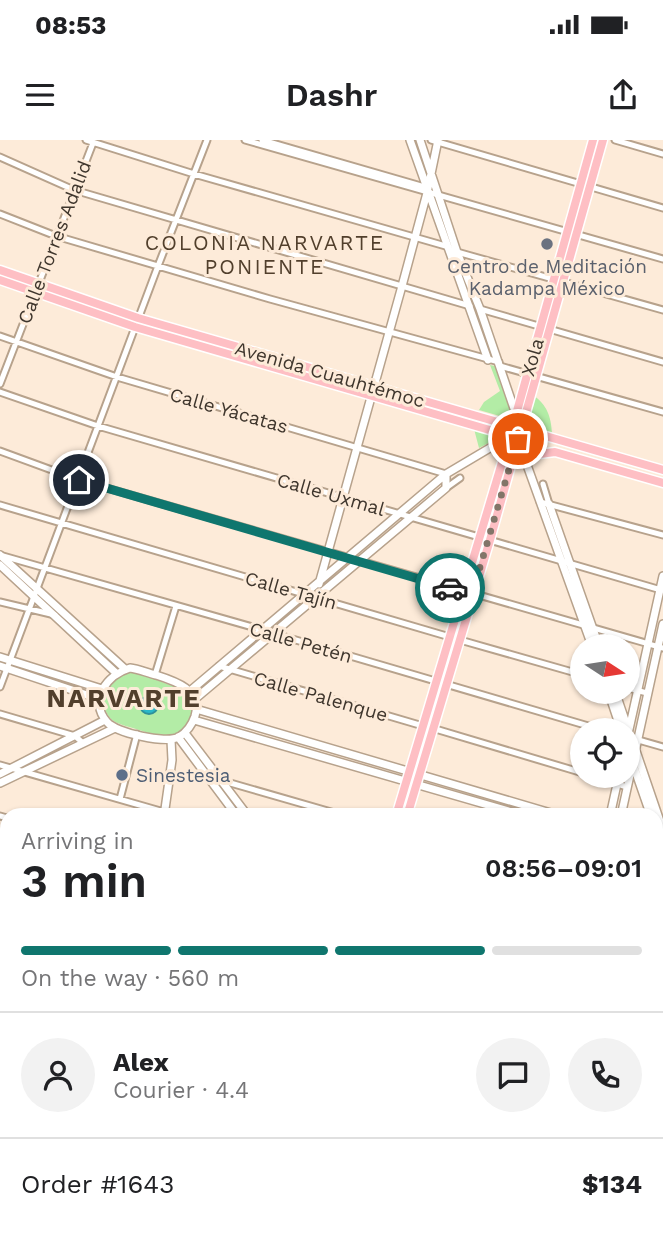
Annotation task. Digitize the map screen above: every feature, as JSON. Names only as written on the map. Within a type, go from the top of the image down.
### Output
[{"type":"main road","points":[[410,140],[488,360]]},
{"type":"main road","points":[[420,140],[457,252],[517,411]]},
{"type":"main road","name":"Xola","points":[[585,186],[593,140]]},
{"type":"main road","name":"Xola","points":[[400,808],[432,728],[489,540],[516,428],[585,186],[603,140]]},
{"type":"main road","points":[[319,583],[428,191],[435,141]]},
{"type":"main road","name":"Avenida Cuauhtémoc","points":[[0,270],[138,318],[663,470]]},
{"type":"main road","name":"Avenida Cuauhtémoc","points":[[0,280],[135,327],[514,438]]},
{"type":"main road","points":[[470,306],[480,309]]},
{"type":"main road","name":"Xola","points":[[516,428],[517,411],[532,375]]},
{"type":"main road","points":[[190,691],[446,474],[514,438],[524,456],[562,561],[593,634]]},
{"type":"main road","name":"Xola","points":[[408,808],[423,726],[448,637],[478,537],[514,438]]},
{"type":"main road","points":[[524,456],[555,452],[663,483]]},
{"type":"main road","points":[[195,699],[446,488],[446,474]]},
{"type":"main road","points":[[550,504],[590,634]]},
{"type":"main road","points":[[0,555],[59,614],[125,669]]},
{"type":"main road","points":[[0,565],[36,593]]},
{"type":"main road","points":[[640,681],[663,576]]},
{"type":"main road","points":[[59,614],[116,673]]},
{"type":"main road","points":[[637,718],[661,648],[663,624]]},
{"type":"main road","points":[[0,657],[6,665],[99,699]]},
{"type":"main road","points":[[6,665],[102,689]]},
{"type":"main road","points":[[133,668],[155,675],[176,682],[190,691],[195,699],[194,720],[185,733],[175,739],[160,740],[115,728],[105,720],[99,699],[109,678],[125,669],[133,668]]},
{"type":"main road","points":[[196,709],[502,808]]},
{"type":"main road","points":[[0,774],[105,720]]},
{"type":"main road","points":[[194,720],[530,808]]},
{"type":"main road","points":[[0,783],[115,728]]},
{"type":"main road","points":[[185,733],[242,808]]},
{"type":"main road","points":[[175,739],[231,808]]},
{"type":"main road","points":[[165,808],[175,739]]},
{"type":"main road","points":[[640,770],[655,808]]},
{"type":"main road","points":[[640,784],[648,808]]},
{"type":"main road","points":[[612,808],[616,788]]},
{"type":"main road","points":[[623,808],[627,788]]},
{"type":"street","points":[[86,140],[449,247]]},
{"type":"street","points":[[0,687],[6,665],[46,567],[207,140]]},
{"type":"street","points":[[245,140],[428,191]]},
{"type":"street","points":[[262,140],[439,195],[663,259]]},
{"type":"street","points":[[615,140],[663,154]]},
{"type":"street","points":[[435,141],[663,208]]},
{"type":"street","name":"Calle Torres Adalid","points":[[0,384],[93,142]]},
{"type":"street","points":[[0,157],[74,190],[470,306]]},
{"type":"street","points":[[0,214],[56,236],[663,412]]},
{"type":"street","points":[[457,252],[663,310]]},
{"type":"street","points":[[480,309],[663,362]]},
{"type":"street","name":"Calle Yácatas","points":[[0,336],[117,377],[446,474]]},
{"type":"street","name":"Calle Uxmal","points":[[0,392],[98,426],[662,590]]},
{"type":"street","points":[[0,451],[79,480],[661,648]]},
{"type":"street","points":[[446,488],[460,478]]},
{"type":"street","points":[[543,484],[550,504]]},
{"type":"street","points":[[540,502],[663,536]]},
{"type":"street","name":"Calle Tajín","points":[[0,505],[570,671]]},
{"type":"street","name":"Calle Petén","points":[[0,555],[570,721]]},
{"type":"street","points":[[0,602],[29,611],[59,614]]},
{"type":"street","points":[[155,675],[176,606]]},
{"type":"street","name":"Calle Palenque","points":[[219,666],[423,726]]},
{"type":"street","points":[[640,691],[647,693]]},
{"type":"street","points":[[0,715],[75,736],[83,743]]},
{"type":"street","points":[[432,728],[570,769]]},
{"type":"street","points":[[120,799],[137,734]]},
{"type":"street","points":[[640,738],[663,747]]},
{"type":"street","points":[[0,765],[146,808]]},
{"type":"street","points":[[210,779],[317,808]]},
{"type":"green space","points":[[490,365],[495,366],[512,411],[510,419],[479,410],[484,402],[500,391]]},
{"type":"green space","points":[[533,395],[547,411],[552,433],[525,424]]},
{"type":"green space","points":[[474,429],[502,436],[479,448]]},
{"type":"green space","points":[[133,671],[183,690],[192,708],[190,721],[179,733],[166,736],[150,734],[110,718],[104,705],[107,685],[117,675]]},
{"type":"water","points":[[149,696],[155,699],[158,705],[155,711],[149,714],[143,711],[140,705],[143,699]]},
{"type":"way so far","points":[[450,588],[472,594],[518,439]]},
{"type":"place","name":"Centro de Meditación Kadampa México","points":[[547,244]]},
{"type":"place","name":"Sinestesia","points":[[122,775]]},
{"type":"district","name":"COLONIA NARVARTE PONIENTE","points":[[265,255]]},
{"type":"district","name":"NARVARTE","points":[[124,698]]},
{"type":"route","points":[[79,480],[450,588]]}]
